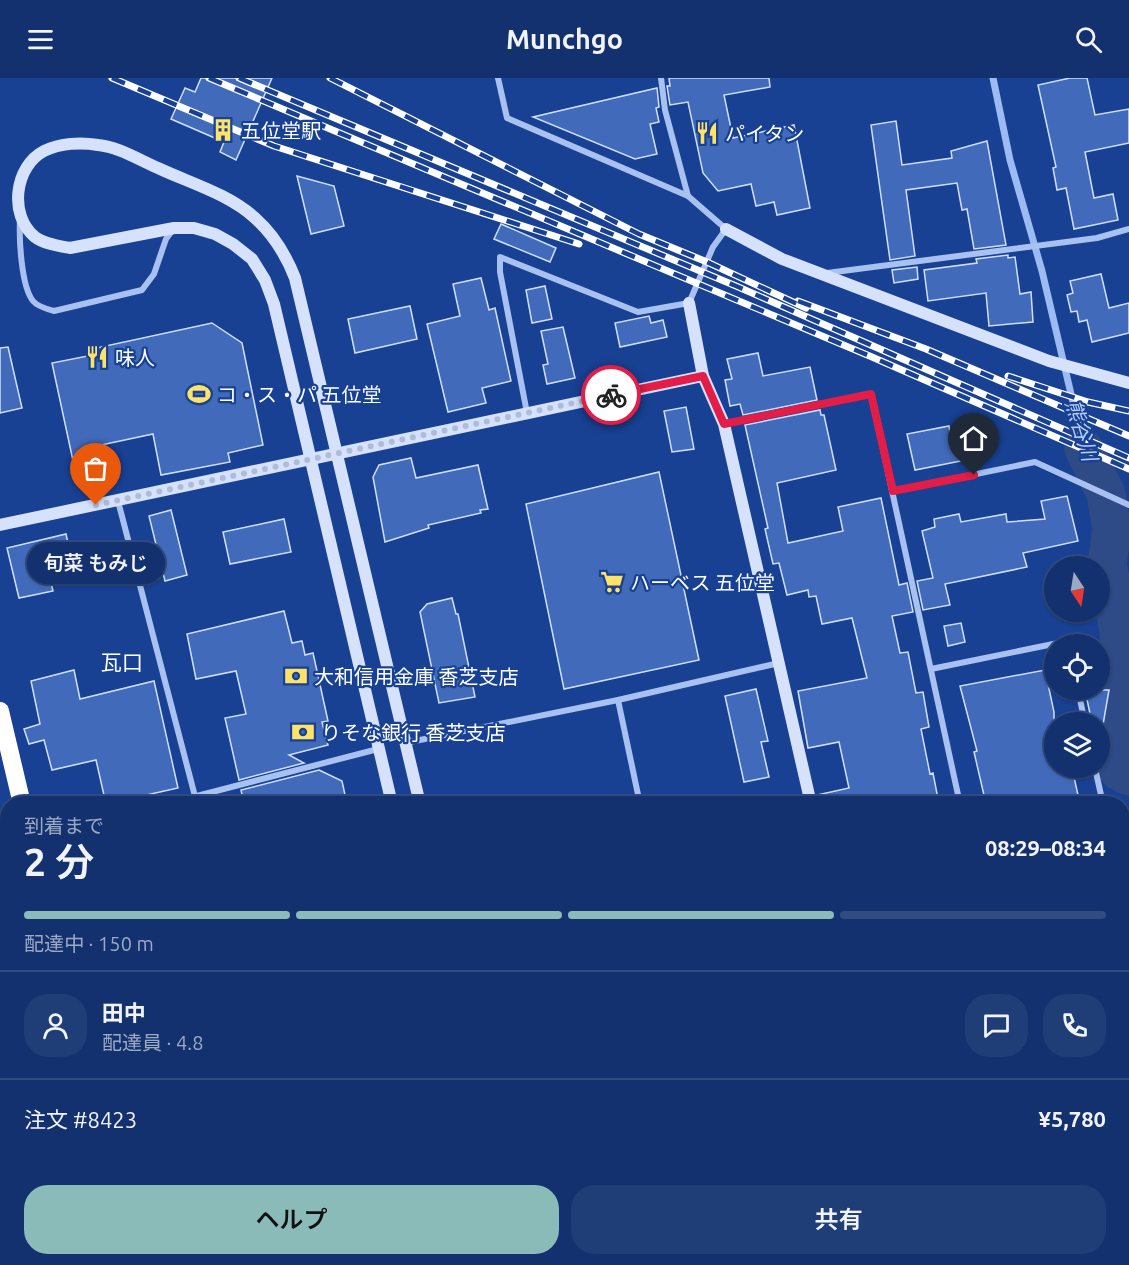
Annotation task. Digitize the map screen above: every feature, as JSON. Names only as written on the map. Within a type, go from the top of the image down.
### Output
[{"type":"highway","points":[[0,711],[20,796]]},
{"type":"street","points":[[498,78],[507,118],[688,196],[726,229],[782,259],[1050,361],[1129,383]]},
{"type":"street","points":[[661,78],[665,110],[688,196]]},
{"type":"street","points":[[174,228],[166,239],[154,274],[142,290],[54,311],[44,309],[34,302],[29,292],[20,250],[18,194],[21,178],[31,161],[44,151],[78,144],[100,145],[235,203],[254,217],[274,237],[287,258],[295,278],[418,796]]},
{"type":"street","points":[[20,213],[36,238],[56,246],[70,248],[174,228],[194,228],[215,234],[252,259],[265,280],[274,304],[390,796]]},
{"type":"street","points":[[726,229],[713,247],[689,303],[703,376],[724,424],[809,796]]},
{"type":"street","points":[[823,273],[1097,238],[1129,229]]},
{"type":"street","points":[[527,413],[500,272],[500,257],[638,312],[689,303]]},
{"type":"street","points":[[0,525],[703,376]]},
{"type":"street","points":[[724,424],[871,394],[958,796]]},
{"type":"street","points":[[893,491],[1035,462],[1129,505]]},
{"type":"street","points":[[118,501],[195,796],[378,749]]},
{"type":"street","points":[[931,669],[1044,646]]},
{"type":"street","points":[[405,743],[779,663]]},
{"type":"street","points":[[618,699],[638,796]]},
{"type":"street","points":[[1097,778],[1100,796]]},
{"type":"building","name":"五位堂駅","points":[[201,78],[272,78],[236,160],[220,152],[224,142],[171,119],[185,88],[195,92]]},
{"type":"building","points":[[669,78],[769,78],[770,87],[724,95],[733,138],[794,125],[810,208],[777,215],[774,202],[756,206],[751,184],[718,191],[703,173],[688,102],[670,105],[667,86],[670,86]]},
{"type":"building","points":[[1070,78],[1087,78],[1095,115],[1129,109],[1129,143],[1085,152],[1094,198],[1113,194],[1118,220],[1074,229],[1066,188],[1057,190],[1053,168],[1056,167],[1038,85]]},
{"type":"building","points":[[657,88],[659,107],[656,108],[659,122],[650,124],[657,154],[635,159],[533,117]]},
{"type":"building","points":[[896,121],[902,165],[952,158],[951,151],[987,141],[1006,245],[974,249],[967,209],[962,210],[957,183],[906,190],[915,256],[890,260],[871,125]]},
{"type":"building","points":[[297,176],[334,186],[344,226],[311,234]]},
{"type":"building","points":[[501,224],[556,248],[550,262],[494,239]]},
{"type":"building","points":[[1008,255],[1008,258],[1015,257],[1020,294],[1031,292],[1033,322],[989,326],[986,293],[928,301],[924,270],[977,263],[976,259]]},
{"type":"building","points":[[917,267],[918,279],[894,283],[892,270]]},
{"type":"building","points":[[1101,274],[1109,308],[1129,303],[1129,333],[1092,342],[1087,320],[1079,322],[1077,311],[1071,312],[1067,295],[1073,293],[1070,281]]},
{"type":"building","points":[[481,278],[489,310],[495,308],[511,381],[482,388],[486,403],[448,412],[427,324],[460,316],[453,284]]},
{"type":"building","points":[[545,286],[552,319],[532,323],[526,290]]},
{"type":"building","points":[[410,306],[417,339],[355,353],[348,319]]},
{"type":"building","points":[[649,316],[651,323],[663,320],[667,337],[620,347],[615,323]]},
{"type":"building","name":"コ・ス・パ 五位堂","points":[[212,323],[242,343],[263,445],[228,453],[230,462],[161,475],[153,434],[101,445],[105,462],[75,470],[52,363],[88,356],[87,350]]},
{"type":"building","points":[[563,327],[575,378],[547,384],[543,365],[548,364],[541,331]]},
{"type":"building","points":[[8,347],[22,408],[0,413],[0,348]]},
{"type":"building","points":[[758,353],[763,376],[810,367],[817,400],[743,415],[740,404],[730,406],[725,380],[732,379],[727,359]]},
{"type":"building","points":[[686,407],[694,449],[672,452],[664,411]]},
{"type":"building","points":[[820,410],[821,415],[824,415],[836,470],[777,483],[788,543],[843,531],[838,507],[881,498],[899,585],[907,583],[913,612],[892,616],[900,653],[908,652],[916,693],[923,692],[929,727],[921,729],[930,774],[933,773],[937,796],[817,796],[849,788],[839,742],[808,748],[798,691],[867,678],[852,618],[822,624],[816,596],[809,597],[808,590],[787,595],[779,563],[773,564],[765,529],[768,528],[745,425]]},
{"type":"building","points":[[949,426],[950,432],[977,427],[982,452],[965,456],[966,460],[915,470],[907,434]]},
{"type":"building","points":[[411,458],[416,478],[478,465],[488,509],[480,510],[481,513],[428,525],[429,528],[385,542],[373,477],[379,465]]},
{"type":"building","name":"ハーベス 五位堂","points":[[659,472],[699,660],[564,689],[526,504]]},
{"type":"building","points":[[1067,496],[1078,541],[1023,553],[1027,567],[945,584],[950,605],[923,610],[917,581],[933,578],[922,531],[935,527],[934,519],[959,514],[961,522],[1006,514],[1007,522],[1045,519],[1041,501]]},
{"type":"building","points":[[171,510],[187,575],[165,581],[149,516]]},
{"type":"building","points":[[284,519],[291,552],[230,564],[223,532]]},
{"type":"building","points":[[66,534],[72,562],[47,568],[53,591],[19,598],[7,548]]},
{"type":"building","points":[[452,598],[456,614],[458,614],[475,697],[439,703],[420,612],[427,604]]},
{"type":"building","points":[[284,611],[292,643],[302,641],[305,655],[313,653],[328,721],[322,722],[328,745],[289,755],[304,763],[239,780],[225,718],[246,714],[236,671],[196,679],[187,634]]},
{"type":"building","points":[[961,623],[965,642],[948,646],[944,626]]},
{"type":"building","points":[[74,670],[80,699],[154,681],[178,788],[142,796],[104,796],[96,760],[52,770],[44,740],[29,744],[24,729],[40,724],[31,681]]},
{"type":"building","points":[[1044,670],[1044,700],[1051,700],[1054,712],[1044,712],[1044,778],[1074,778],[1078,796],[984,796],[974,752],[977,751],[960,686]]},
{"type":"building","points":[[756,689],[768,741],[761,742],[769,777],[744,782],[725,696]]},
{"type":"building","points":[[1087,700],[1107,700],[1105,712],[1090,712]]},
{"type":"building","points":[[319,770],[342,781],[345,796],[242,796],[241,790]]},
{"type":"waterway","name":"熊谷川","points":[[993,78],[1010,160],[1042,271],[1084,449]]},
{"type":"waterway","name":"熊谷川","points":[[1084,449],[1106,494],[1112,529],[1107,565],[1114,595],[1122,657],[1122,679],[1119,720],[1110,754],[1119,771],[1129,776]]},
{"type":"railway","points":[[112,78],[274,146],[579,244]]},
{"type":"railway","points":[[209,78],[872,357],[1129,469]]},
{"type":"railway","points":[[239,78],[736,286],[1129,458]]},
{"type":"railway","points":[[330,78],[639,234],[707,262],[806,308]]},
{"type":"railway","points":[[798,301],[926,349],[1129,436]]},
{"type":"railway","points":[[1008,376],[1088,402],[1129,411]]},
{"type":"way so far","points":[[96,505],[611,395]]},
{"type":"place","name":"五位堂駅","points":[[223,130]]},
{"type":"place","name":"パイタン","points":[[707,133]]},
{"type":"place","name":"味人","points":[[97,357]]},
{"type":"place","name":"コ・ス・パ 五位堂","points":[[199,394]]},
{"type":"place","name":"旬菜 もみじ","points":[[96,505]]},
{"type":"place","name":"ハーベス 五位堂","points":[[612,582]]},
{"type":"place","name":"大和信用金庫 香芝支店","points":[[296,676]]},
{"type":"place","name":"りそな銀行 香芝支店","points":[[303,732]]},
{"type":"district","name":"瓦口","points":[[122,662]]},
{"type":"route","points":[[611,395],[703,376],[724,424],[871,394],[893,491],[974,475]]}]
